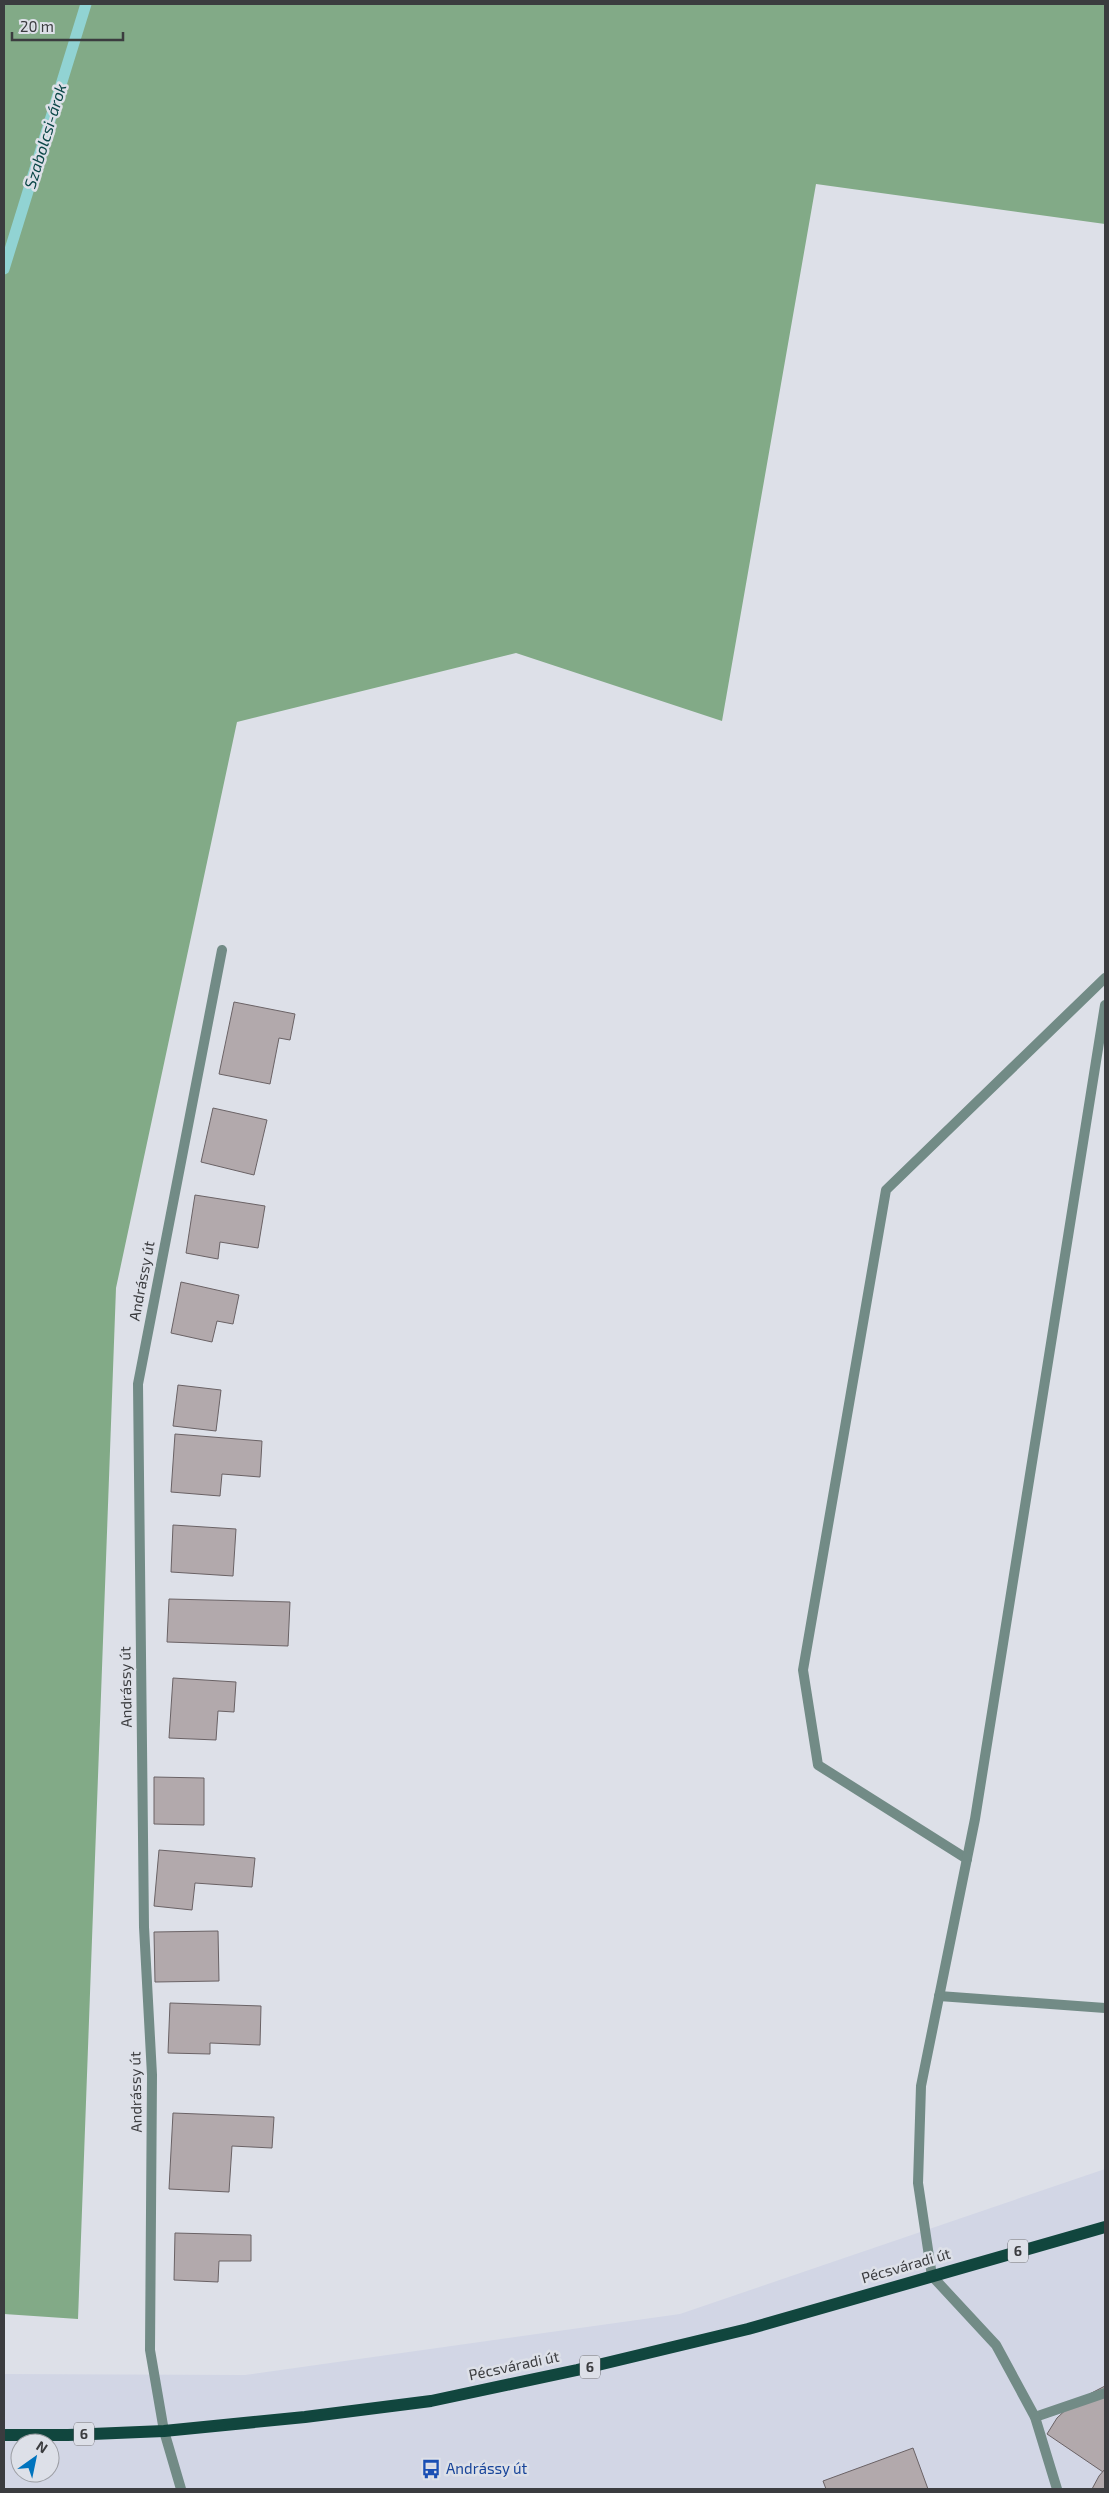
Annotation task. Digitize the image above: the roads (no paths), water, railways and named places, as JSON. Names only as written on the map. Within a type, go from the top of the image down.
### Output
[{"type":"main road","name":"Pécsváradi út","points":[[4,2434],[68,2435],[164,2431],[305,2417],[431,2401],[577,2370],[748,2329],[1105,2226]]},
{"type":"street","name":"Andrássy út","points":[[181,2489],[164,2431],[150,2350],[152,2075],[144,1926],[138,1384],[222,950]]},
{"type":"street","points":[[967,1858],[818,1765],[803,1670],[886,1190],[1105,978]]},
{"type":"street","points":[[1057,2489],[1035,2417],[996,2345],[932,2276],[918,2183],[921,2086],[967,1858],[1105,1005]]},
{"type":"street","points":[[939,1996],[1105,2008]]},
{"type":"street","points":[[1035,2417],[1105,2393]]},
{"type":"waterway","name":"Szabolcsi-árok","points":[[4,269],[86,4]]},
{"type":"place","name":"Andrássy út","points":[[431,2469]]}]
